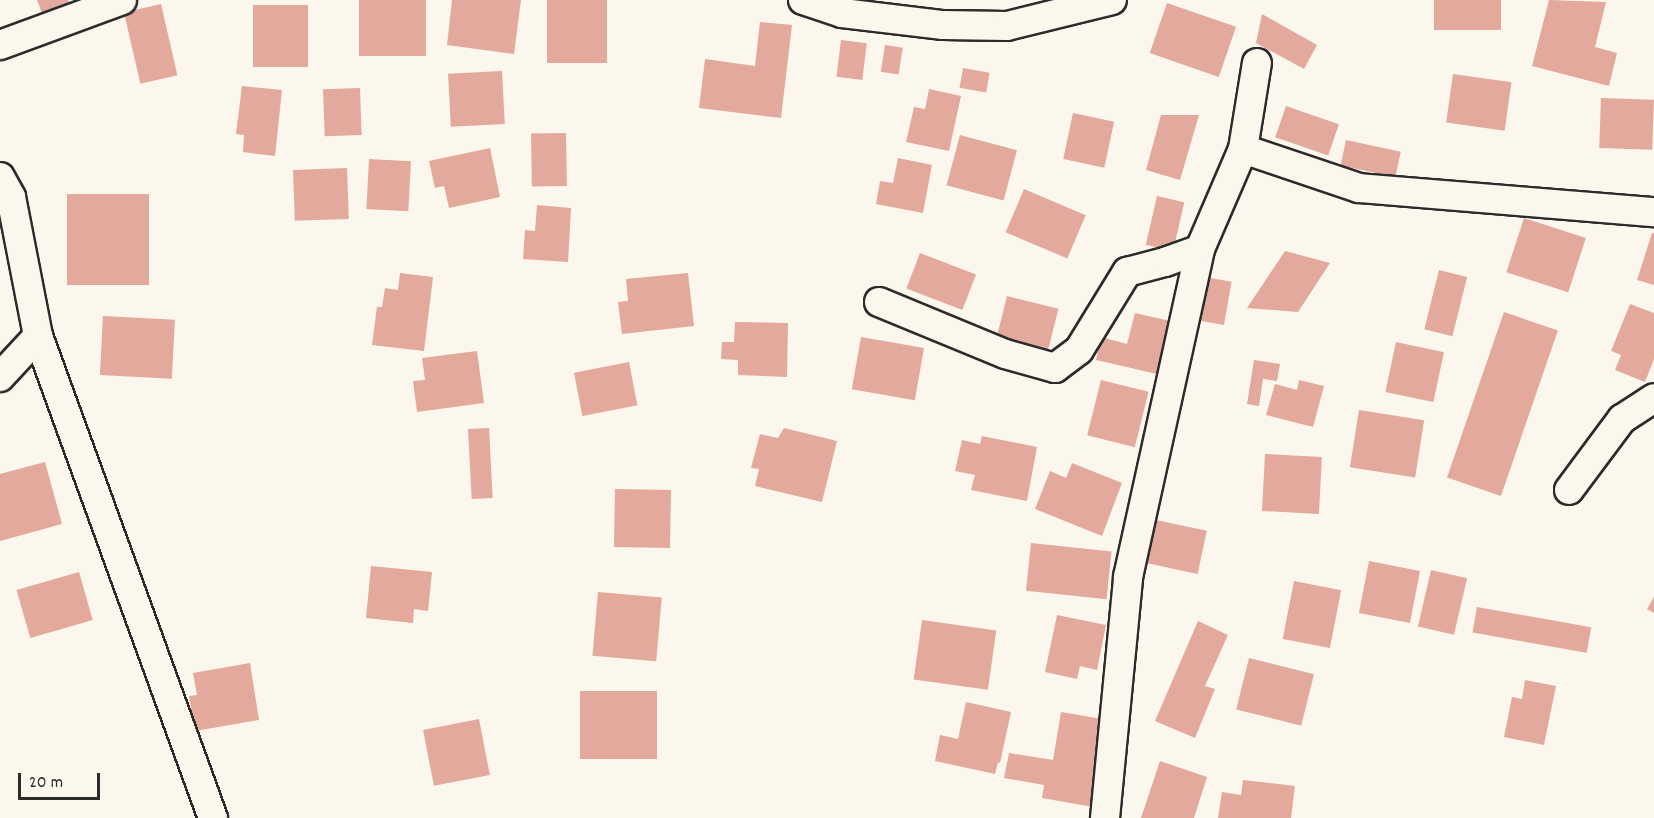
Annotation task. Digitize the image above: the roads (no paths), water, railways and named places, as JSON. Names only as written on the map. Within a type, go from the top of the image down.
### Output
[{"type":"street","points":[[0,45],[122,0]]},
{"type":"street","points":[[803,0],[842,13],[943,25],[1007,26],[1112,0]]},
{"type":"street","points":[[1105,818],[1128,577],[1200,249],[1243,149],[1257,63]]},
{"type":"street","points":[[1243,149],[1359,188],[1654,212]]},
{"type":"street","points":[[0,177],[11,197],[38,336],[213,818]]},
{"type":"street","points":[[879,302],[1005,354],[1054,368],[1079,350],[1127,272],[1165,262],[1200,249]]},
{"type":"street","points":[[0,377],[38,336]]},
{"type":"street","points":[[1569,490],[1622,419],[1654,398]]}]
